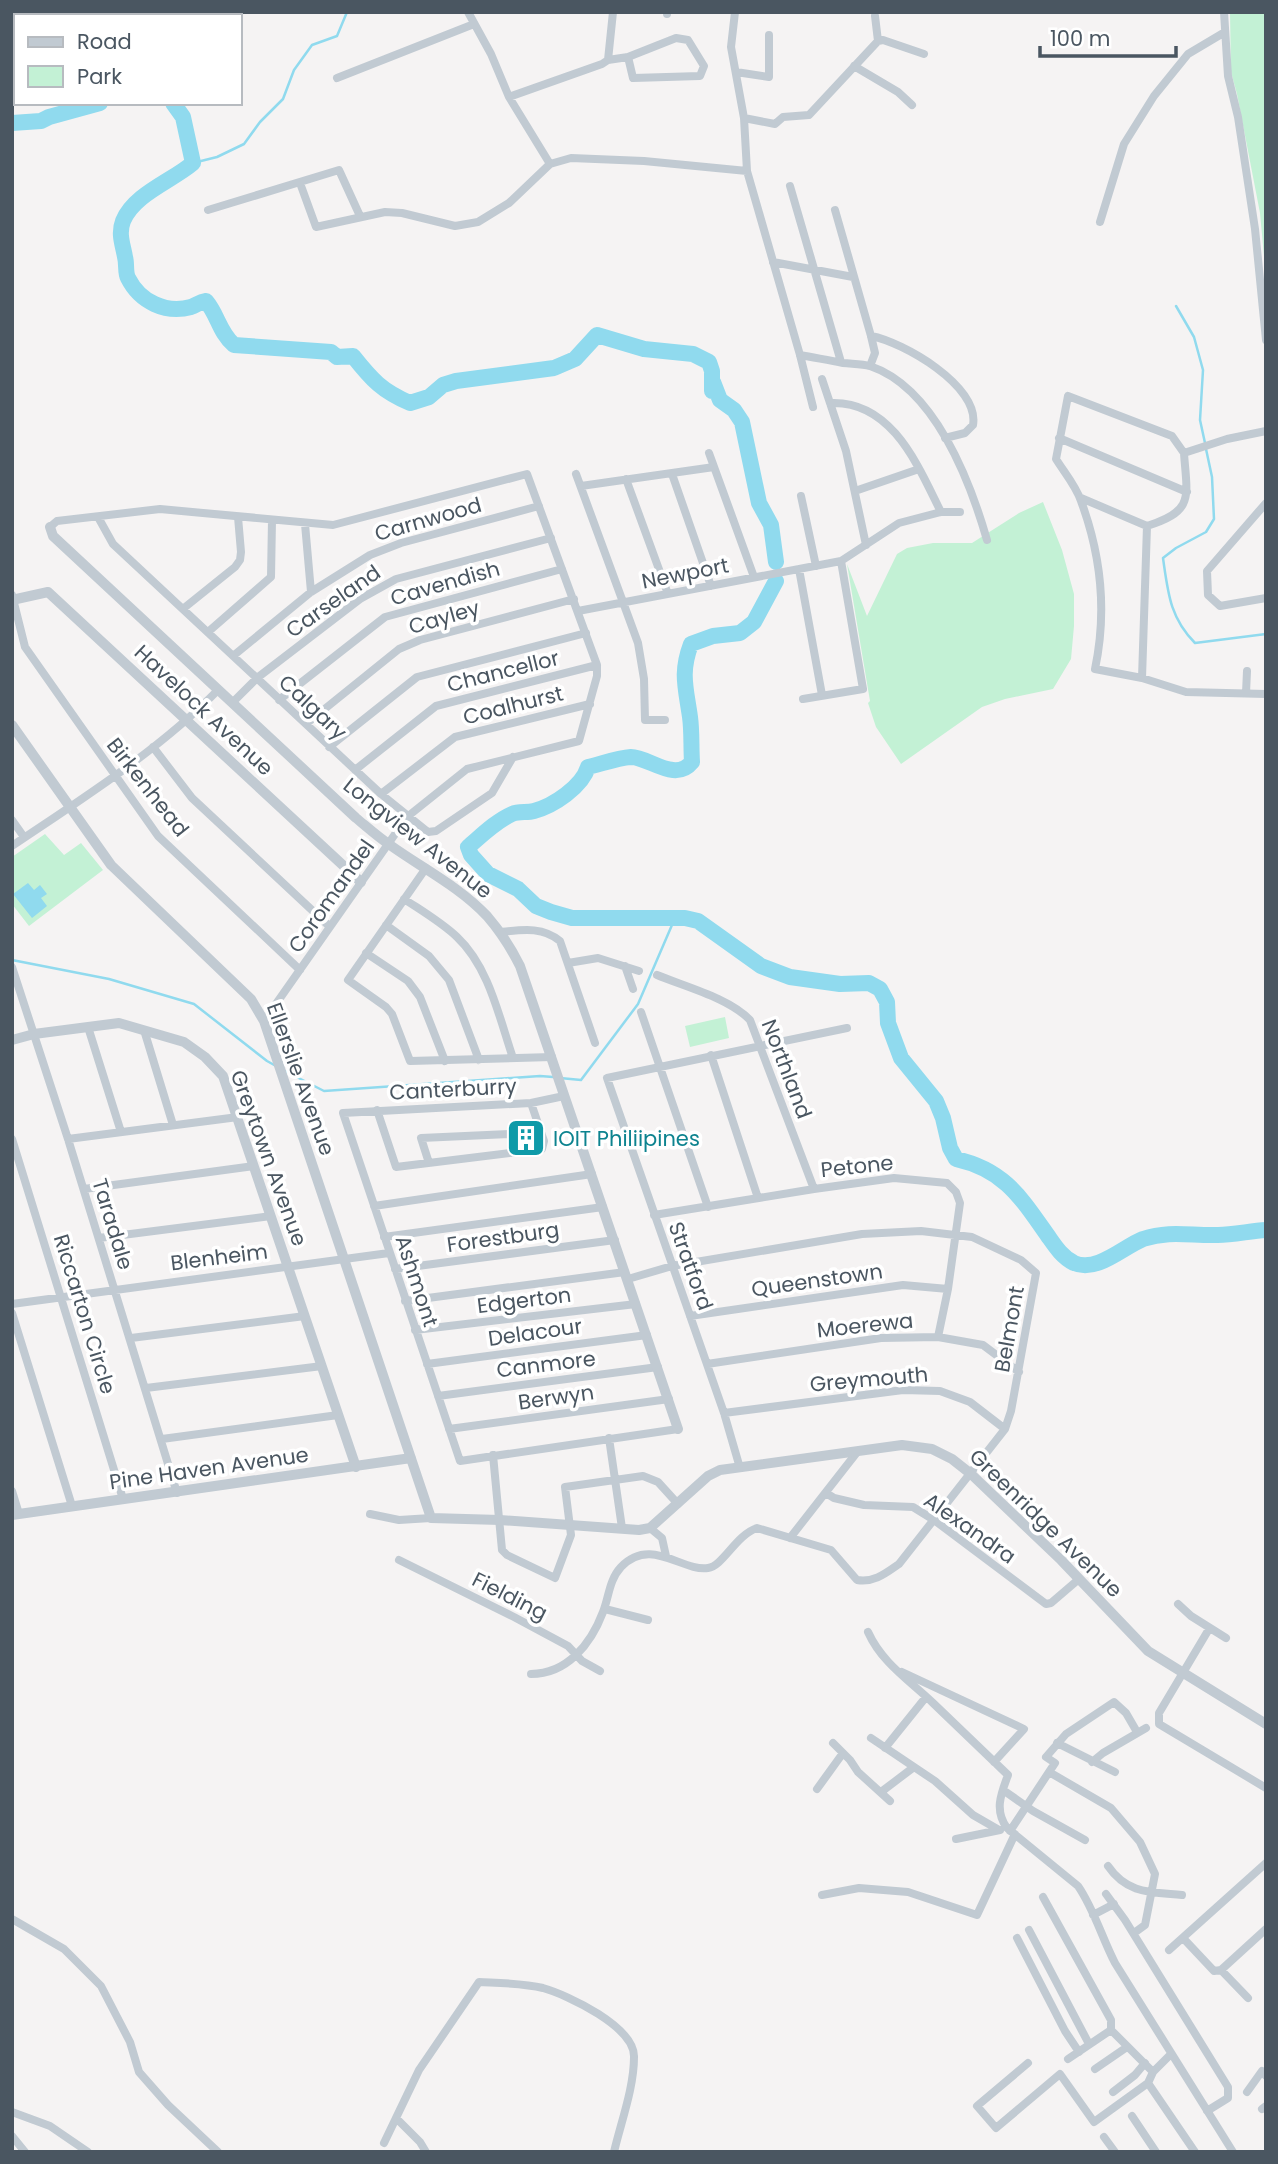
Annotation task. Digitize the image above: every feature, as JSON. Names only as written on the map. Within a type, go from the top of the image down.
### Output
[{"type":"street","points":[[468,12],[491,54],[509,97],[550,164]]},
{"type":"street","points":[[608,60],[613,12]]},
{"type":"street","points":[[735,12],[731,47],[744,118],[747,171],[813,407]]},
{"type":"street","points":[[1224,12],[1228,76],[1238,117],[1255,229],[1266,340]]},
{"type":"street","points":[[875,16],[878,41]]},
{"type":"street","points":[[337,78],[474,24]]},
{"type":"street","points":[[1100,222],[1124,144],[1154,96],[1188,54],[1225,32]]},
{"type":"street","points":[[736,72],[769,77],[769,35]]},
{"type":"street","points":[[509,97],[676,38],[688,40],[704,66],[700,76],[633,78],[628,57]]},
{"type":"street","points":[[744,118],[775,124],[783,117],[809,115],[878,41],[883,40],[924,54]]},
{"type":"street","points":[[854,66],[898,92],[912,105]]},
{"type":"street","points":[[300,183],[316,227],[385,212],[402,213],[455,226],[478,222],[509,203],[550,164],[571,158],[643,161],[747,171]]},
{"type":"street","points":[[208,210],[339,170],[360,216]]},
{"type":"street","points":[[790,186],[841,362]]},
{"type":"street","points":[[835,210],[875,352],[870,366]]},
{"type":"street","points":[[773,262],[853,277]]},
{"type":"street","points":[[871,336],[885,338],[914,351],[941,372],[964,396],[973,410],[973,425],[965,433],[945,438]]},
{"type":"street","points":[[800,355],[870,366],[910,392],[927,408],[973,495],[987,540]]},
{"type":"street","points":[[822,379],[846,451],[866,545]]},
{"type":"street","points":[[1081,498],[1147,526],[1171,519],[1184,504],[1187,492],[1184,453],[1172,436],[1068,396],[1056,459],[1081,498],[1100,570],[1100,646],[1095,669],[1142,678],[1186,692],[1266,694]]},
{"type":"street","points":[[830,403],[852,404],[880,416],[895,432],[919,469],[941,512]]},
{"type":"street","points":[[1184,453],[1227,439],[1266,431]]},
{"type":"street","points":[[1059,438],[1187,492]]},
{"type":"street","points":[[709,453],[754,577]]},
{"type":"street","points":[[580,486],[714,467]]},
{"type":"street","points":[[855,491],[919,469]]},
{"type":"street","name":"Coromandel","points":[[264,1021],[407,817],[467,769],[579,741],[597,676],[597,665],[586,633],[527,474],[333,525],[305,524]]},
{"type":"street","points":[[576,474],[638,643],[644,679],[645,720],[666,720]]},
{"type":"street","points":[[671,474],[711,586]]},
{"type":"street","points":[[626,479],[668,594]]},
{"type":"street","points":[[801,496],[816,566]]},
{"type":"street","points":[[1266,503],[1207,572],[1208,595],[1220,606],[1266,598]]},
{"type":"street","name":"Carnwood","points":[[233,656],[311,592],[370,555],[539,506]]},
{"type":"street","points":[[50,527],[57,521],[160,509],[305,524],[311,592]]},
{"type":"street","points":[[803,699],[863,689],[841,561],[899,523],[941,512],[960,512]]},
{"type":"street","name":"Calgary","points":[[98,517],[113,544],[381,794],[428,832],[436,831],[492,793],[513,757]]},
{"type":"street","points":[[184,608],[240,560],[238,517]]},
{"type":"street","points":[[208,632],[271,577],[272,520]]},
{"type":"street","points":[[1142,678],[1147,526]]},
{"type":"street","name":"Longview Avenue","points":[[50,527],[54,536],[356,818],[426,868],[485,915],[500,932],[520,966],[678,1429]]},
{"type":"street","name":"Carseland","points":[[233,702],[257,678],[360,599],[396,579],[551,538]]},
{"type":"street","name":"Newport","points":[[578,611],[841,561]]},
{"type":"street","name":"Cavendish","points":[[279,700],[385,617],[562,569]]},
{"type":"street","points":[[799,569],[822,695]]},
{"type":"street","name":"Havelock Avenue","points":[[13,598],[48,592],[361,882]]},
{"type":"street","name":"Birkenhead","points":[[13,598],[25,648],[158,836],[300,970]]},
{"type":"street","name":"Cayley","points":[[306,724],[398,649],[420,640],[574,599]]},
{"type":"street","points":[[330,747],[416,677],[586,633]]},
{"type":"street","name":"Chancellor","points":[[355,770],[436,706],[597,665]]},
{"type":"street","points":[[1246,693],[1247,671]]},
{"type":"street","points":[[12,846],[153,747],[187,721],[218,690]]},
{"type":"street","name":"Coalhurst","points":[[381,794],[455,737],[590,704]]},
{"type":"street","name":"Ellerslie Avenue","points":[[12,725],[111,865],[251,999],[264,1021],[431,1518]]},
{"type":"street","points":[[153,747],[192,798],[329,926]]},
{"type":"street","points":[[12,820],[24,837]]},
{"type":"street","points":[[426,868],[348,980],[392,1014],[410,1061],[552,1057]]},
{"type":"street","points":[[404,899],[436,920],[470,952],[485,980],[513,1058]]},
{"type":"street","points":[[386,926],[429,957],[449,980],[479,1060]]},
{"type":"street","points":[[500,932],[531,929],[560,941],[595,1043]]},
{"type":"street","points":[[366,953],[408,981],[420,997],[445,1061]]},
{"type":"street","points":[[568,963],[598,958],[639,971]]},
{"type":"street","name":"Taradale","points":[[12,967],[131,1338],[177,1493]]},
{"type":"street","points":[[625,967],[633,989]]},
{"type":"street","name":"Northland","points":[[657,975],[742,1012],[750,1020],[814,1188]]},
{"type":"street","points":[[640,1012],[708,1207]]},
{"type":"street","name":"Greytown Avenue","points":[[12,1040],[34,1034],[120,1023],[184,1042],[205,1057],[223,1076],[356,1467]]},
{"type":"street","points":[[88,1027],[121,1132]]},
{"type":"street","points":[[659,1066],[847,1028]]},
{"type":"street","points":[[144,1030],[173,1125]]},
{"type":"street","points":[[712,1055],[758,1198]]},
{"type":"street","name":"Stratford","points":[[659,1066],[607,1078],[724,1413],[740,1468]]},
{"type":"street","name":"Canterburry","points":[[343,1113],[531,1103],[564,1096]]},
{"type":"street","points":[[377,1110],[396,1167],[541,1149],[544,1141],[531,1103]]},
{"type":"street","name":"Ashmont","points":[[343,1113],[460,1461],[493,1455]]},
{"type":"street","points":[[68,1139],[238,1117]]},
{"type":"street","points":[[429,1163],[421,1138],[509,1134],[514,1152]]},
{"type":"street","name":"Riccarton Circle","points":[[12,1139],[123,1499]]},
{"type":"street","points":[[84,1189],[254,1166]]},
{"type":"street","points":[[374,1206],[592,1174]]},
{"type":"street","name":"Petone","points":[[654,1215],[814,1188],[894,1178],[947,1183],[956,1192],[960,1203],[938,1337]]},
{"type":"street","points":[[384,1237],[603,1207]]},
{"type":"street","points":[[99,1238],[271,1216]]},
{"type":"street","name":"Belmont","points":[[405,1301],[627,1275],[862,1234],[921,1231],[972,1237],[1021,1260],[1037,1273],[1019,1372],[1005,1429],[899,1564],[883,1576],[858,1580],[831,1550],[790,1538]]},
{"type":"street","name":"Forestburg","points":[[395,1269],[615,1240]]},
{"type":"street","name":"Blenheim","points":[[12,1304],[389,1253]]},
{"type":"street","name":"Queenstown","points":[[690,1316],[903,1285],[948,1289]]},
{"type":"street","name":"Edgerton","points":[[415,1331],[636,1304]]},
{"type":"street","points":[[12,1313],[72,1506]]},
{"type":"street","points":[[131,1338],[305,1316]]},
{"type":"street","name":"Delacour","points":[[427,1364],[647,1335]]},
{"type":"street","name":"Moerewa","points":[[707,1364],[881,1338],[938,1337],[983,1345],[1019,1372]]},
{"type":"street","points":[[146,1388],[322,1366]]},
{"type":"street","name":"Canmore","points":[[438,1396],[659,1367]]},
{"type":"street","name":"Greymouth","points":[[724,1413],[903,1390],[940,1391],[970,1402],[1005,1429]]},
{"type":"street","name":"Berwyn","points":[[449,1429],[669,1399]]},
{"type":"street","points":[[162,1439],[338,1415]]},
{"type":"street","points":[[678,1429],[493,1455],[502,1550],[555,1577],[571,1535],[565,1487],[643,1476],[658,1482],[678,1504]]},
{"type":"street","points":[[609,1438],[622,1528]]},
{"type":"street","name":"Greenridge Avenue","points":[[650,1528],[708,1476],[720,1470],[902,1445],[932,1449],[952,1459],[971,1474],[1079,1578],[1147,1651],[1266,1724]]},
{"type":"street","points":[[531,1674],[557,1670],[576,1654],[595,1631],[605,1609],[609,1590],[622,1567],[642,1556],[654,1555],[707,1568],[715,1565],[746,1532],[758,1528],[790,1538],[858,1451]]},
{"type":"street","name":"Pine Haven Avenue","points":[[16,1514],[411,1458]]},
{"type":"street","points":[[12,1491],[16,1514]]},
{"type":"street","name":"Alexandra","points":[[825,1493],[834,1498],[864,1505],[913,1507],[1046,1604],[1051,1603],[1079,1578]]},
{"type":"street","points":[[370,1514],[399,1520],[500,1520],[650,1528],[662,1538],[666,1556]]},
{"type":"street","name":"Fielding","points":[[399,1560],[514,1616],[568,1646],[582,1661],[600,1671]]},
{"type":"street","points":[[1178,1604],[1209,1629],[1226,1638]]},
{"type":"street","points":[[605,1609],[648,1620]]},
{"type":"street","points":[[1209,1629],[1159,1713],[1159,1724],[1266,1788]]},
{"type":"street","points":[[868,1632],[874,1647],[892,1667],[1008,1775],[999,1801],[999,1812],[1008,1831]]},
{"type":"street","points":[[892,1667],[1024,1729],[994,1762]]},
{"type":"street","points":[[885,1748],[926,1697]]},
{"type":"street","points":[[822,1895],[859,1888],[908,1892],[977,1915],[1008,1831],[1055,1763],[1046,1757],[1057,1744],[1066,1734],[1114,1702],[1126,1713],[1137,1732]]},
{"type":"street","points":[[1092,1762],[1146,1728]]},
{"type":"street","points":[[871,1738],[935,1781],[973,1815],[1008,1831],[1078,1885],[1115,1963],[1233,2152]]},
{"type":"street","points":[[833,1743],[858,1772],[890,1801]]},
{"type":"street","points":[[1057,1744],[1115,1772]]},
{"type":"street","points":[[817,1789],[843,1753]]},
{"type":"street","points":[[881,1792],[914,1767]]},
{"type":"street","points":[[1049,1772],[1098,1798],[1111,1808],[1140,1842],[1155,1874],[1144,1925],[1134,1933]]},
{"type":"street","points":[[1003,1790],[1025,1806],[1085,1840]]},
{"type":"street","points":[[956,1839],[1008,1831]]},
{"type":"street","points":[[1169,1950],[1266,1863]]},
{"type":"street","points":[[1108,1867],[1125,1886],[1182,1895]]},
{"type":"street","points":[[1106,1894],[1134,1933],[1228,2087],[1228,2098],[1207,2111]]},
{"type":"street","points":[[1043,1896],[1111,2020],[1111,2030],[1153,2072]]},
{"type":"street","points":[[1094,1914],[1114,1904]]},
{"type":"street","points":[[12,1919],[64,1949],[101,1986],[130,2042],[139,2072],[167,2105],[218,2152]]},
{"type":"street","points":[[1183,1938],[1214,1971],[1220,1970],[1266,1929]]},
{"type":"street","points":[[1029,1930],[1089,2044]]},
{"type":"street","points":[[1017,1938],[1065,2031],[1079,2052]]},
{"type":"street","points":[[1220,1970],[1248,1998]]},
{"type":"street","points":[[384,2143],[419,2070],[479,1982],[543,1988],[592,2010],[624,2034],[635,2054],[631,2083],[614,2152]]},
{"type":"street","points":[[1068,2059],[1111,2030]]},
{"type":"street","points":[[1095,2069],[1127,2047]]},
{"type":"street","points":[[1028,2063],[977,2106],[996,2128],[1060,2074],[1094,2122],[1148,2083],[1153,2072],[1171,2054]]},
{"type":"street","points":[[1113,2092],[1135,2075],[1145,2063]]},
{"type":"street","points":[[1248,2092],[1262,2071],[1266,2076]]},
{"type":"street","points":[[1148,2083],[1195,2152]]},
{"type":"street","points":[[12,2112],[50,2126],[88,2152]]},
{"type":"street","points":[[1132,2116],[1156,2152]]},
{"type":"street","points":[[396,2118],[420,2142],[426,2152]]},
{"type":"street","points":[[12,2136],[25,2152]]},
{"type":"street","points":[[1104,2137],[1115,2152]]},
{"type":"green space","points":[[1230,12],[1266,12],[1266,278],[1260,213],[1231,72]]},
{"type":"green space","points":[[1043,502],[1062,550],[1074,594],[1071,659],[1053,689],[1005,699],[982,707],[901,764],[876,727],[868,703],[870,701],[847,564],[867,616],[897,554],[907,548],[933,543],[972,543],[1019,513]]},
{"type":"green space","points":[[45,834],[64,855],[81,843],[103,870],[29,926],[12,904],[12,857]]},
{"type":"green space","points":[[725,1017],[729,1038],[690,1047],[685,1026]]},
{"type":"water","points":[[28,883],[34,890],[40,885],[47,894],[41,898],[47,906],[32,918],[13,894]]},
{"type":"waterway","points":[[193,163],[217,157],[244,144],[260,122],[283,99],[294,70],[312,45],[337,36],[347,12]]},
{"type":"waterway","points":[[12,123],[41,121],[93,105]]},
{"type":"waterway","points":[[174,105],[183,117],[193,163],[144,196],[128,211],[121,230],[128,278],[139,294],[163,307],[182,309],[206,301],[225,335],[234,345],[331,352],[337,357],[353,356],[378,384],[410,403],[429,397],[443,385],[456,381],[554,368],[575,359],[597,335],[644,349],[693,354],[709,362],[712,391],[713,382]]},
{"type":"waterway","points":[[1176,306],[1194,337],[1203,370],[1200,420],[1205,443]]},
{"type":"waterway","points":[[713,382],[720,400],[734,410],[742,422],[759,503],[771,525],[776,562]]},
{"type":"waterway","points":[[1206,449],[1212,477],[1214,519],[1206,532],[1163,558],[1175,614],[1195,643],[1266,634]]},
{"type":"waterway","points":[[776,581],[754,622],[740,633],[713,636],[691,644],[685,672],[691,722],[692,762],[685,768],[670,770],[631,757],[588,767],[580,782],[550,805],[534,811],[512,814],[494,825],[468,847],[471,855],[488,874],[518,889],[536,906],[551,912],[572,918],[685,918],[698,921],[761,966],[790,977],[840,984],[869,983],[880,989],[887,1002],[888,1023],[901,1058],[936,1101],[956,1159],[987,1170],[1000,1178],[1029,1209],[1059,1251],[1074,1263],[1092,1265],[1101,1262],[1153,1236],[1224,1235],[1266,1230]]},
{"type":"waterway","points":[[560,1078],[581,1080],[638,1004],[675,918]]},
{"type":"waterway","points":[[12,960],[109,979],[194,1004],[276,1066]]},
{"type":"waterway","points":[[285,1071],[324,1091],[553,1077]]},
{"type":"place","name":"IOIT Philiipines","points":[[526,1138]]}]
